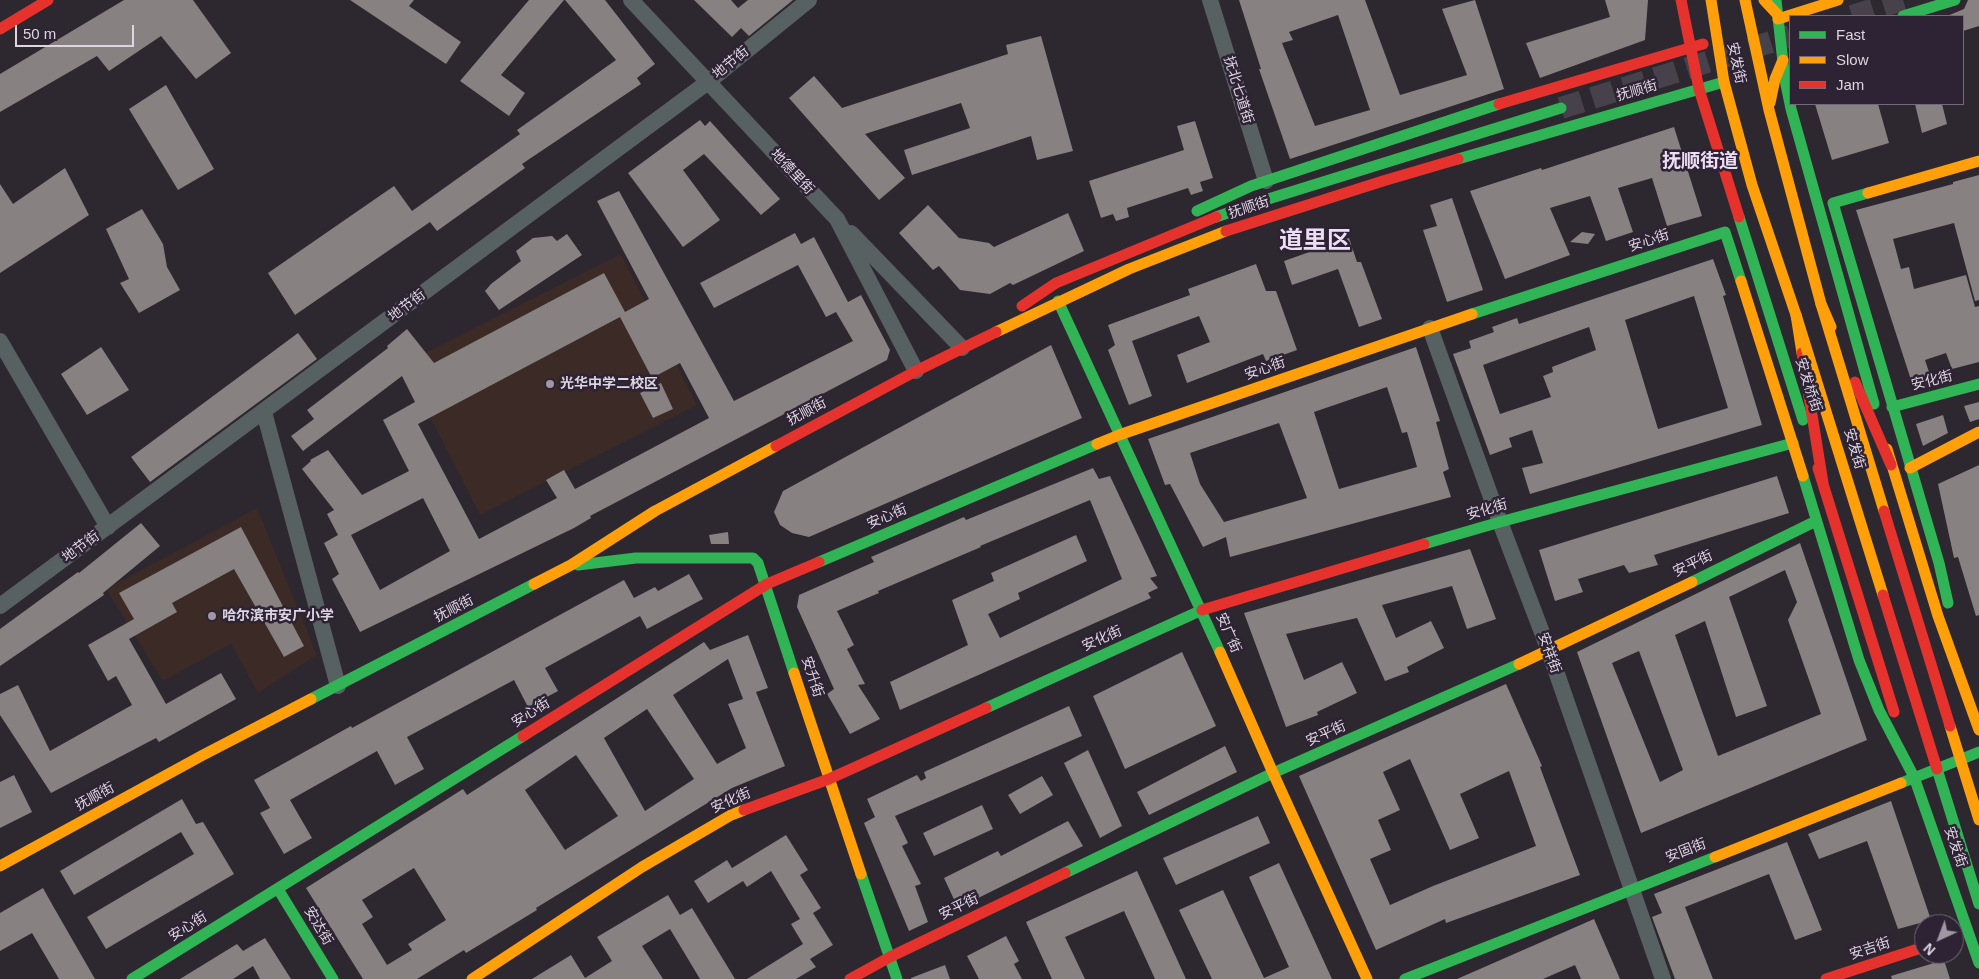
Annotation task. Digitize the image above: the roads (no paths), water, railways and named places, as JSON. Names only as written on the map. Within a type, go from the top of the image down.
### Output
[{"type":"main road","points":[[0,29],[48,0]]},
{"type":"main road","name":"安发桥街","points":[[1681,0],[1698,89],[1914,777]]},
{"type":"main road","name":"安发街","points":[[1711,0],[1724,82],[1752,185],[1796,315],[1979,904]]},
{"type":"main road","name":"安发街","points":[[1745,0],[1770,110],[1821,304],[1979,820]]},
{"type":"main road","points":[[1764,0],[1777,16]]},
{"type":"main road","points":[[1776,0],[1789,91]]},
{"type":"main road","points":[[1777,16],[1838,0]]},
{"type":"main road","points":[[1906,15],[1955,0]]},
{"type":"main road","name":"抚顺街","points":[[1111,260],[1183,218],[1251,186],[1473,112],[1716,40]]},
{"type":"main road","points":[[1770,110],[1771,92],[1785,55]]},
{"type":"main road","name":"抚顺街","points":[[0,866],[203,755],[572,566],[655,510],[916,371],[1129,269],[1220,233],[1383,181],[1724,82]]},
{"type":"main road","points":[[1791,105],[1891,466],[1938,616],[1979,730]]},
{"type":"main road","name":"抚顺街","points":[[962,348],[1056,284],[1186,228],[1265,200],[1561,108]]},
{"type":"main road","points":[[1974,714],[1939,563],[1833,203],[1979,161]]},
{"type":"main road","name":"安发街","points":[[1725,232],[1793,443],[1859,660],[1879,710],[1914,777],[1974,931],[1979,963]]},
{"type":"main road","name":"安心街","points":[[132,979],[766,584],[1119,435],[1430,328],[1725,232]]},
{"type":"main road","name":"安广街","points":[[1058,302],[1202,610],[1273,773],[1367,979]]},
{"type":"main road","points":[[1821,304],[1891,466]]},
{"type":"main road","points":[[1796,315],[1823,483]]},
{"type":"main road","name":"安化街","points":[[1892,407],[1979,384]]},
{"type":"main road","points":[[1910,468],[1979,432]]},
{"type":"main road","name":"安化街","points":[[472,979],[642,867],[731,815],[829,779],[1202,610],[1500,522],[1793,443]]},
{"type":"main road","name":"安平街","points":[[850,979],[890,956],[1273,773],[1549,651],[1816,521]]},
{"type":"main road","name":"安升街","points":[[572,566],[636,558],[747,557],[753,558],[758,563],[897,979]]},
{"type":"main road","name":"安固街","points":[[1405,979],[1631,888],[1979,752]]},
{"type":"main road","name":"安达街","points":[[278,889],[333,979]]},
{"type":"main road","name":"安吉街","points":[[1826,979],[1914,950]]},
{"type":"street","name":"地德里街","points":[[631,0],[837,219],[916,371]]},
{"type":"street","name":"地节街","points":[[0,606],[708,82],[809,0]]},
{"type":"street","name":"抚北七道街","points":[[1210,0],[1266,181]]},
{"type":"street","points":[[837,219],[962,348]]},
{"type":"street","name":"安祥街","points":[[1430,328],[1549,651],[1663,979]]},
{"type":"street","points":[[0,341],[108,527]]},
{"type":"street","points":[[264,412],[338,686]]},
{"type":"tunnel","points":[[1855,15],[1903,0]]},
{"type":"tunnel","points":[[1561,108],[1789,36]]},
{"type":"place","name":"光华中学二校区","points":[[550,384]]},
{"type":"place","name":"哈尔滨市安广小学","points":[[212,616]]},
{"type":"district","name":"抚顺街道","points":[[1700,162]]},
{"type":"district","name":"道里区","points":[[1315,241]]}]
